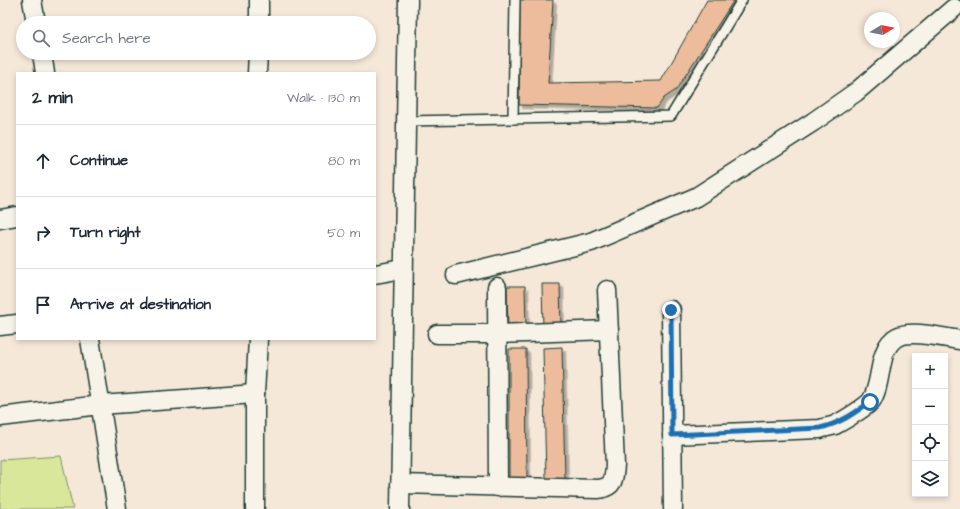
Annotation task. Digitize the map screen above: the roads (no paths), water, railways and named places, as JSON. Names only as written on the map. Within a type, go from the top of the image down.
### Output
[{"type":"street","points":[[32,0],[35,16]]},
{"type":"street","points":[[259,0],[259,16]]},
{"type":"street","points":[[400,509],[408,0]]},
{"type":"street","points":[[456,275],[591,242],[696,197],[813,122],[856,92],[952,7]]},
{"type":"street","points":[[43,60],[45,72]]},
{"type":"street","points":[[257,72],[258,60]]},
{"type":"street","points":[[0,219],[16,216]]},
{"type":"street","points":[[376,274],[403,269]]},
{"type":"street","points":[[497,287],[498,487]]},
{"type":"street","points":[[400,484],[598,489],[606,488],[611,484],[614,476],[615,465],[607,290]]},
{"type":"street","points":[[671,310],[673,509]]},
{"type":"street","points":[[0,326],[16,324]]},
{"type":"street","points":[[437,334],[497,334],[609,330]]},
{"type":"street","points":[[672,435],[820,428],[835,425],[870,402],[875,393],[886,349],[897,336],[913,333],[960,340]]},
{"type":"street","points":[[90,340],[117,509]]},
{"type":"street","points":[[255,509],[254,394],[258,340]]},
{"type":"street","points":[[0,417],[100,405],[254,394]]},
{"type":"lane","points":[[513,119],[516,0]]},
{"type":"lane","points":[[406,121],[671,116],[742,0]]}]
